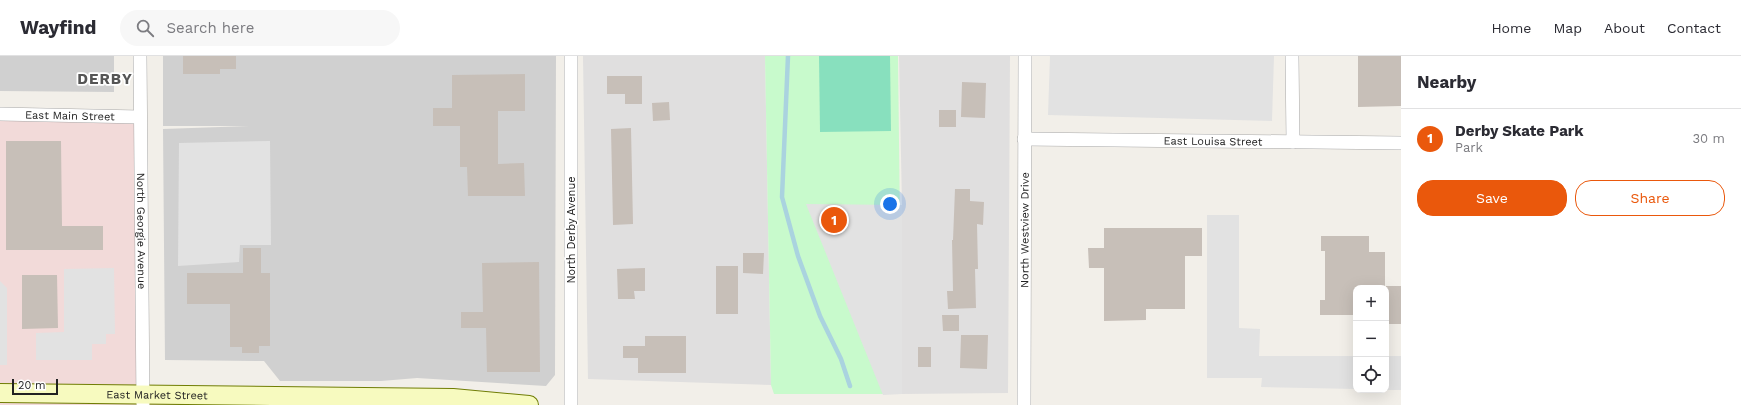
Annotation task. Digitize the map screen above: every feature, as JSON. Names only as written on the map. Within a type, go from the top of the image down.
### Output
[{"type":"street","name":"North Georgie Avenue","points":[[140,56],[143,400]]},
{"type":"street","name":"North Derby Avenue","points":[[571,56],[571,405]]},
{"type":"street","name":"North Westview Drive","points":[[1024,405],[1025,56]]},
{"type":"street","points":[[1292,56],[1293,142]]},
{"type":"street","name":"East Main Street","points":[[0,114],[140,117]]},
{"type":"street","name":"East Louisa Street","points":[[1024,139],[1401,143]]},
{"type":"street","name":"East Market Street","points":[[0,392],[143,400],[453,398],[529,405]]},
{"type":"shaded area","points":[[0,56],[114,56],[114,92],[0,91]]},
{"type":"shaded area","points":[[163,56],[556,56],[555,375],[546,386],[417,378],[381,381],[280,381],[264,361],[165,360],[163,129],[249,126],[163,126]]},
{"type":"shaded area","points":[[583,56],[765,56],[771,385],[588,379]]},
{"type":"shaded area","points":[[899,56],[1010,56],[1008,393],[902,394],[902,205]]},
{"type":"shaded area","points":[[1050,56],[1274,56],[1272,121],[1048,115]]},
{"type":"shaded area","points":[[0,115],[140,117],[143,394],[285,405],[0,405]]},
{"type":"shaded area","points":[[270,141],[271,245],[240,245],[239,262],[178,266],[179,143]]},
{"type":"shaded area","points":[[806,204],[902,205],[902,394],[883,395]]},
{"type":"shaded area","points":[[1207,215],[1239,215],[1239,328],[1260,329],[1259,356],[1353,356],[1353,389],[1261,387],[1262,378],[1207,378]]},
{"type":"shaded area","points":[[114,268],[115,334],[106,334],[106,344],[92,344],[92,360],[36,360],[36,333],[64,332],[64,269]]},
{"type":"shaded area","points":[[0,281],[7,288],[7,365],[0,365]]},
{"type":"shaded area","points":[[1389,356],[1401,356],[1401,390],[1389,390]]},
{"type":"green space","points":[[765,56],[898,56],[902,394],[774,394],[771,385]]},
{"type":"green space","points":[[819,56],[890,56],[891,131],[820,132]]},
{"type":"building","points":[[183,56],[236,56],[236,69],[220,69],[220,74],[183,74]]},
{"type":"building","points":[[1358,56],[1401,56],[1401,106],[1358,107]]},
{"type":"building","points":[[525,74],[525,111],[498,111],[498,164],[524,163],[525,196],[468,196],[467,167],[460,167],[460,126],[433,126],[433,108],[452,108],[452,75]]},
{"type":"building","points":[[607,76],[642,76],[642,104],[625,104],[625,94],[607,94]]},
{"type":"building","points":[[962,82],[986,83],[985,118],[961,117]]},
{"type":"building","points":[[669,102],[670,120],[653,121],[652,103]]},
{"type":"building","points":[[939,110],[956,110],[956,127],[939,127]]},
{"type":"building","points":[[631,128],[633,224],[613,225],[611,129]]},
{"type":"building","points":[[6,141],[61,141],[62,226],[103,226],[103,250],[6,250]]},
{"type":"building","points":[[955,189],[970,189],[970,201],[984,202],[983,225],[977,224],[978,269],[975,269],[976,308],[948,309],[947,291],[953,291],[952,240]]},
{"type":"building","points":[[1104,228],[1202,228],[1202,256],[1185,256],[1185,309],[1146,309],[1146,320],[1104,321],[1104,268],[1089,268],[1088,248],[1104,248]]},
{"type":"building","points":[[1321,236],[1369,236],[1369,252],[1385,252],[1385,285],[1353,285],[1353,315],[1320,315],[1320,300],[1325,300],[1325,251],[1321,251]]},
{"type":"building","points":[[243,248],[261,248],[261,273],[270,273],[270,346],[259,346],[259,353],[242,353],[242,347],[230,347],[230,304],[187,304],[187,273],[243,273]]},
{"type":"building","points":[[743,253],[764,253],[763,274],[743,273]]},
{"type":"building","points":[[539,262],[540,372],[487,372],[486,328],[461,328],[461,312],[483,312],[482,263]]},
{"type":"building","points":[[716,266],[738,266],[738,314],[716,314]]},
{"type":"building","points":[[645,268],[645,291],[634,291],[635,299],[618,299],[617,269]]},
{"type":"building","points":[[22,275],[57,275],[58,328],[22,329]]},
{"type":"building","points":[[1389,286],[1401,286],[1401,324],[1389,324]]},
{"type":"building","points":[[942,315],[959,315],[959,331],[943,331]]},
{"type":"building","points":[[961,335],[988,335],[987,369],[960,368]]},
{"type":"building","points":[[645,336],[686,336],[686,373],[638,373],[638,358],[623,358],[623,346],[645,346]]},
{"type":"building","points":[[918,347],[931,347],[931,367],[918,367]]},
{"type":"waterway","points":[[788,56],[782,197],[798,256],[820,316],[841,359],[850,386]]},
{"type":"place","name":"Derby Skate Park","points":[[834,220]]},
{"type":"district","name":"DERBY","points":[[105,79]]}]
